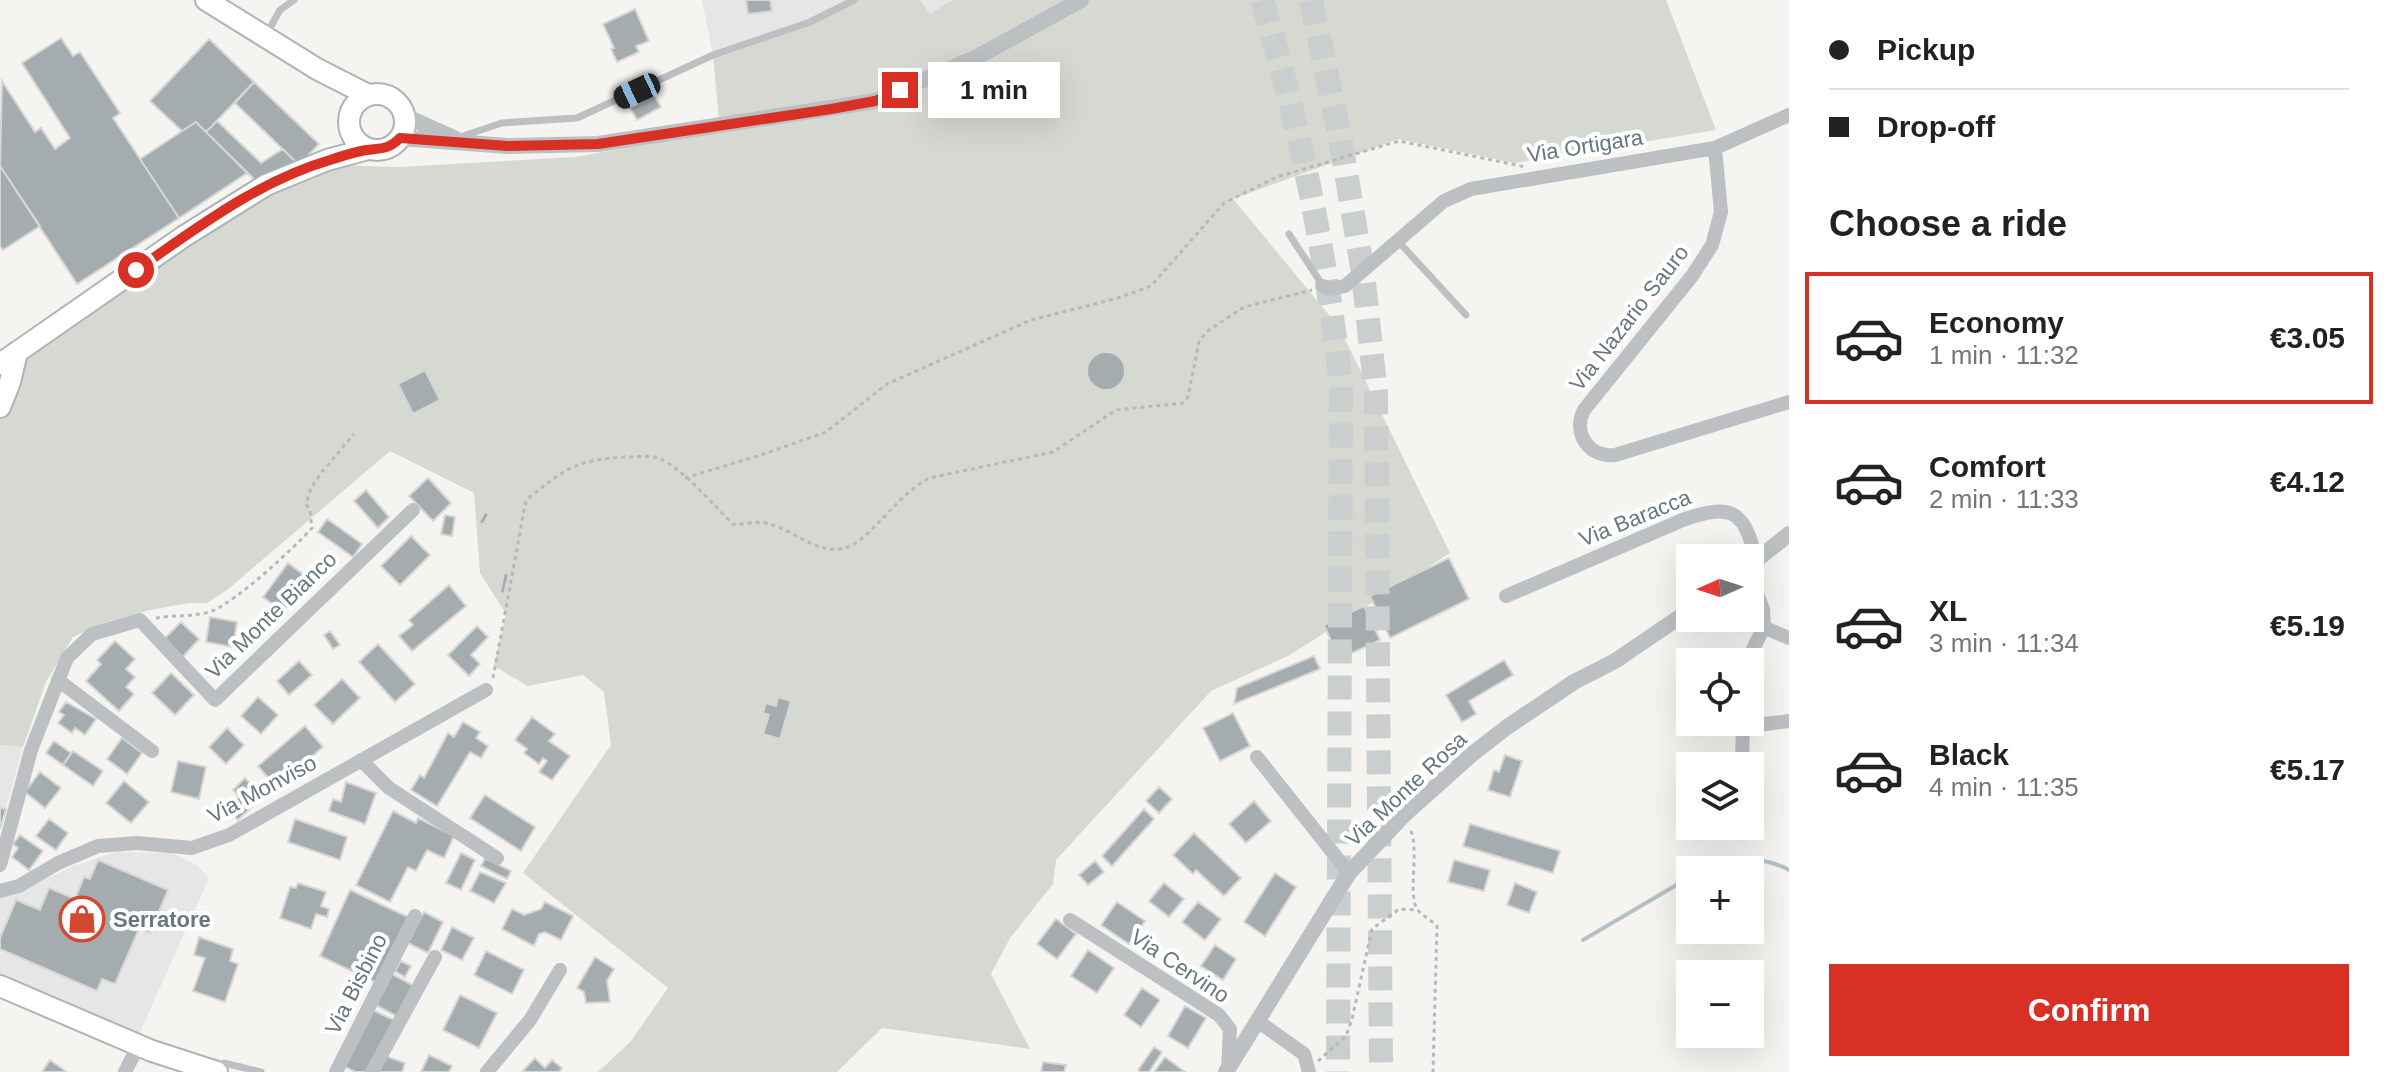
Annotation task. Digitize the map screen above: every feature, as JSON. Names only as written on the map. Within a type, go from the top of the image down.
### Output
[{"type":"main road","points":[[206,0],[317,69],[368,95]]},
{"type":"main road","points":[[317,69],[333,88],[357,142],[368,149]]},
{"type":"main road","points":[[0,364],[183,237],[266,185],[327,160],[392,146],[405,128],[405,116],[400,106],[392,98],[378,93],[355,103],[349,127],[327,160]]},
{"type":"main road","points":[[0,407],[17,352]]},
{"type":"main road","points":[[0,986],[185,1068]]},
{"type":"main road","points":[[0,1000],[129,1064],[216,1072]]},
{"type":"street","points":[[400,138],[508,146],[598,144],[875,101],[977,57],[1081,0]]},
{"type":"street","name":"Via Ortigara","points":[[1323,286],[1330,289],[1345,286],[1444,201],[1454,196],[1484,185],[1715,148],[1789,115]]},
{"type":"street","points":[[405,116],[459,140]]},
{"type":"street","name":"Via Nazario Sauro","points":[[1715,148],[1721,212],[1712,245],[1692,276],[1584,410],[1579,424],[1580,432],[1584,442],[1596,453],[1615,455],[1789,402]]},
{"type":"street","name":"Via Monte Bianco","points":[[140,620],[215,700],[413,510]]},
{"type":"street","name":"Via Baracca","points":[[1506,596],[1708,511],[1722,510],[1739,517],[1749,532],[1751,544]]},
{"type":"street","points":[[1764,553],[1789,534]]},
{"type":"street","points":[[0,865],[31,750],[67,658],[92,634],[140,620]]},
{"type":"street","name":"Via Monte Rosa","points":[[1227,1070],[1349,873],[1405,814],[1507,727],[1676,620]]},
{"type":"street","points":[[1764,627],[1789,638]]},
{"type":"street","points":[[58,680],[152,751]]},
{"type":"street","name":"Via Monviso","points":[[0,891],[19,886],[58,863],[98,846],[137,843],[192,848],[229,835],[486,690]]},
{"type":"street","points":[[1764,723],[1789,721]]},
{"type":"street","points":[[1257,757],[1349,873]]},
{"type":"street","points":[[361,760],[389,788],[497,858]]},
{"type":"street","name":"Via Bisbino","points":[[336,1072],[415,916]]},
{"type":"street","name":"Via Cervino","points":[[1070,920],[1219,1015],[1230,1029],[1227,1070]]},
{"type":"street","points":[[372,1072],[435,957]]},
{"type":"street","points":[[487,1072],[530,1020],[560,970]]},
{"type":"street","points":[[1259,1022],[1304,1054],[1309,1070]]},
{"type":"lane","points":[[265,36],[280,10],[294,0]]},
{"type":"lane","points":[[459,140],[502,123],[577,118],[713,55],[810,22],[854,0]]},
{"type":"lane","points":[[1289,234],[1323,286]]},
{"type":"lane","points":[[1397,240],[1466,315]]},
{"type":"lane","points":[[216,1072],[224,1063],[261,1072]]},
{"type":"path","points":[[685,478],[826,432],[887,384],[1031,320],[1118,298],[1151,286],[1224,203],[1277,177],[1399,141],[1524,165],[1529,178]]},
{"type":"path","points":[[486,690],[493,678],[526,500],[580,462],[651,456],[685,478],[733,524],[769,523],[817,547],[847,549],[861,540],[916,485],[929,478],[1053,452],[1116,410],[1183,403],[1188,397],[1199,342],[1206,332],[1244,307],[1323,286]]},
{"type":"path","points":[[140,620],[211,611],[293,549],[312,528],[306,504],[311,488],[354,434]]},
{"type":"path","points":[[1405,814],[1416,844],[1414,899],[1417,910]]},
{"type":"path","points":[[1309,1070],[1346,1036],[1372,929],[1399,909],[1417,910],[1437,926],[1433,1072]]},
{"type":"shaded area","points":[[702,0],[854,0],[809,22],[713,55]]},
{"type":"shaded area","points":[[854,0],[920,0],[930,14],[953,0],[1666,0],[1716,130],[1515,163],[1398,139],[1233,199],[1339,327],[1450,553],[1290,655],[1211,691],[1056,860],[1053,884],[1010,938],[991,974],[1030,1049],[882,1028],[837,1072],[598,1072],[631,1041],[668,988],[523,873],[611,745],[604,692],[583,675],[528,686],[494,666],[506,614],[480,573],[474,493],[390,451],[227,590],[207,603],[150,610],[106,622],[73,637],[46,682],[23,747],[0,745],[0,376],[32,347],[273,189],[333,165],[399,167],[576,157],[720,131],[713,55],[809,22]]},
{"type":"shaded area","points":[[920,0],[953,0],[929,15]]},
{"type":"shaded area","points":[[0,745],[23,747],[0,829]]},
{"type":"shaded area","points":[[116,852],[172,853],[197,865],[209,878],[137,1039],[0,982],[0,890],[11,896],[73,866]]},
{"type":"building","points":[[746,0],[770,0],[772,11],[748,14]]},
{"type":"building","points":[[635,9],[649,41],[636,46],[639,52],[617,62],[603,24]]},
{"type":"building","points":[[61,38],[73,56],[80,52],[120,113],[113,118],[179,218],[77,284],[0,166],[2,81],[35,132],[41,128],[55,149],[70,138],[22,63]]},
{"type":"building","points":[[209,39],[254,82],[206,132],[196,122],[182,131],[150,101]]},
{"type":"building","points":[[254,82],[319,144],[299,165],[235,103]]},
{"type":"building","points":[[654,95],[661,107],[637,120],[630,108]]},
{"type":"building","points":[[217,121],[261,163],[283,149],[299,165],[257,182],[206,132]]},
{"type":"building","points":[[196,122],[247,173],[179,218],[140,159]]},
{"type":"building","points":[[0,166],[40,226],[3,250],[0,246]]},
{"type":"building","points":[[1106,352],[1119,358],[1125,371],[1119,384],[1106,390],[1093,384],[1087,371],[1093,358]]},
{"type":"building","points":[[425,370],[440,400],[413,414],[398,384]]},
{"type":"building","points":[[428,478],[451,503],[433,521],[409,496]]},
{"type":"building","points":[[366,490],[389,517],[378,528],[354,501]]},
{"type":"building","points":[[485,512],[489,514],[483,525],[479,522]]},
{"type":"building","points":[[445,515],[455,517],[452,536],[441,534]]},
{"type":"building","points":[[327,519],[362,544],[353,557],[318,532]]},
{"type":"building","points":[[411,536],[430,555],[400,585],[381,566]]},
{"type":"building","points":[[1449,558],[1469,599],[1390,638],[1370,596]]},
{"type":"building","points":[[288,563],[308,578],[283,612],[263,597]]},
{"type":"building","points":[[504,573],[509,574],[504,594],[500,593]]},
{"type":"building","points":[[449,585],[466,606],[412,651],[399,636],[413,625],[409,620]]},
{"type":"building","points":[[1364,606],[1380,640],[1339,659],[1324,625]]},
{"type":"building","points":[[210,617],[237,622],[233,647],[206,642]]},
{"type":"building","points":[[181,622],[199,639],[181,659],[162,641]]},
{"type":"building","points":[[477,626],[488,637],[471,655],[480,664],[469,676],[448,655]]},
{"type":"building","points":[[330,631],[340,645],[333,649],[324,635]]},
{"type":"building","points":[[115,641],[135,659],[126,669],[135,677],[126,687],[134,694],[119,711],[86,681],[101,664],[97,660]]},
{"type":"building","points":[[378,644],[415,684],[395,702],[359,662]]},
{"type":"building","points":[[1314,656],[1320,669],[1234,704],[1237,688]]},
{"type":"building","points":[[1504,660],[1513,675],[1469,701],[1476,714],[1462,722],[1446,695]]},
{"type":"building","points":[[299,661],[312,675],[289,695],[277,681]]},
{"type":"building","points":[[171,673],[194,695],[175,715],[152,693]]},
{"type":"building","points":[[342,679],[360,698],[333,724],[314,705]]},
{"type":"building","points":[[258,697],[278,715],[261,734],[241,716]]},
{"type":"building","points":[[778,697],[791,701],[780,739],[763,734],[769,715],[763,713],[766,703],[776,706]]},
{"type":"building","points":[[66,702],[96,719],[85,735],[75,728],[72,733],[58,723],[64,715],[59,712]]},
{"type":"building","points":[[1233,713],[1250,746],[1220,761],[1203,728]]},
{"type":"building","points":[[532,717],[555,734],[549,741],[570,756],[552,780],[539,772],[547,761],[543,758],[539,764],[524,753],[527,749],[515,740]]},
{"type":"building","points":[[463,722],[480,732],[476,738],[488,746],[481,758],[470,752],[437,806],[411,790],[420,775],[424,778],[448,733],[454,737]]},
{"type":"building","points":[[305,726],[323,747],[276,787],[258,766]]},
{"type":"building","points":[[227,728],[244,745],[226,764],[209,747]]},
{"type":"building","points":[[122,738],[142,753],[127,774],[107,759]]},
{"type":"building","points":[[54,741],[71,753],[63,765],[46,753]]},
{"type":"building","points":[[73,751],[103,771],[93,786],[63,765]]},
{"type":"building","points":[[1505,755],[1522,761],[1510,797],[1488,790],[1494,770],[1499,772]]},
{"type":"building","points":[[178,761],[206,767],[199,799],[171,792]]},
{"type":"building","points":[[40,772],[61,788],[45,808],[25,792]]},
{"type":"building","points":[[245,778],[262,797],[238,820],[227,808],[239,797],[233,790]]},
{"type":"building","points":[[124,781],[149,802],[131,823],[106,803]]},
{"type":"building","points":[[346,782],[376,793],[365,824],[329,811],[333,799],[341,802]]},
{"type":"building","points":[[1159,787],[1172,799],[1159,813],[1146,801]]},
{"type":"building","points":[[485,795],[535,827],[521,851],[470,818]]},
{"type":"building","points":[[1254,801],[1271,821],[1246,843],[1229,824]]},
{"type":"building","points":[[0,808],[6,809],[0,829]]},
{"type":"building","points":[[1144,809],[1154,819],[1112,866],[1102,856]]},
{"type":"building","points":[[393,811],[416,823],[418,818],[454,836],[444,858],[427,850],[416,871],[408,867],[390,902],[356,885]]},
{"type":"building","points":[[49,819],[68,833],[56,850],[36,836]]},
{"type":"building","points":[[295,819],[347,837],[340,860],[288,842]]},
{"type":"building","points":[[1470,824],[1560,851],[1553,873],[1463,846]]},
{"type":"building","points":[[1194,833],[1241,878],[1224,896],[1196,870],[1193,874],[1173,855]]},
{"type":"building","points":[[20,835],[43,851],[29,870],[12,857],[18,848],[13,844]]},
{"type":"building","points":[[461,853],[475,860],[461,890],[446,883]]},
{"type":"building","points":[[485,858],[511,871],[507,879],[481,866]]},
{"type":"building","name":"Serratore","points":[[98,860],[168,890],[150,933],[139,929],[115,984],[102,979],[97,991],[0,949],[0,938],[16,900],[40,910],[49,888],[75,899],[84,877],[90,879]]},
{"type":"building","points":[[1454,860],[1490,870],[1484,891],[1448,882]]},
{"type":"building","points":[[1095,861],[1104,872],[1088,885],[1079,875]]},
{"type":"building","points":[[480,872],[506,883],[494,903],[470,891]]},
{"type":"building","points":[[1275,873],[1296,887],[1265,936],[1244,922]]},
{"type":"building","points":[[298,883],[326,892],[321,906],[329,909],[327,917],[316,914],[311,929],[280,918],[290,887],[296,888]]},
{"type":"building","points":[[1164,883],[1184,899],[1169,917],[1149,901]]},
{"type":"building","points":[[1515,883],[1537,892],[1529,913],[1507,905]]},
{"type":"building","points":[[350,890],[408,917],[377,983],[320,956]]},
{"type":"building","points":[[545,902],[573,916],[561,940],[545,932],[539,934],[534,946],[502,929],[512,909],[524,915],[541,909]]},
{"type":"building","points":[[1117,902],[1145,921],[1129,944],[1101,925]]},
{"type":"building","points":[[1198,902],[1221,919],[1205,940],[1182,922]]},
{"type":"building","points":[[424,912],[443,922],[428,953],[408,943]]},
{"type":"building","points":[[1056,919],[1076,934],[1057,959],[1037,944]]},
{"type":"building","points":[[452,927],[474,938],[462,960],[441,950]]},
{"type":"building","points":[[199,937],[233,949],[230,961],[238,964],[225,1002],[193,991],[205,958],[194,955]]},
{"type":"building","points":[[1215,945],[1236,959],[1223,980],[1201,966]]},
{"type":"building","points":[[1088,950],[1114,968],[1097,993],[1071,976]]},
{"type":"building","points":[[486,951],[524,970],[512,994],[474,975]]},
{"type":"building","points":[[595,957],[614,969],[607,981],[610,1002],[586,1003],[584,992],[577,988]]},
{"type":"building","points":[[401,961],[411,966],[405,977],[395,971]]},
{"type":"building","points":[[392,974],[414,986],[398,1017],[376,1005]]},
{"type":"building","points":[[1142,988],[1160,1000],[1141,1027],[1124,1015]]},
{"type":"building","points":[[460,995],[497,1013],[479,1048],[443,1030]]},
{"type":"building","points":[[1185,1006],[1206,1018],[1188,1048],[1168,1036]]},
{"type":"building","points":[[370,1009],[394,1020],[368,1072],[355,1072],[342,1065]]},
{"type":"building","points":[[1154,1047],[1162,1052],[1149,1072],[1141,1072],[1138,1070]]},
{"type":"building","points":[[383,1055],[405,1063],[402,1072],[376,1072]]},
{"type":"building","points":[[429,1055],[452,1066],[449,1072],[421,1072]]},
{"type":"building","points":[[1165,1057],[1185,1072],[1154,1072]]},
{"type":"building","points":[[535,1058],[545,1068],[552,1060],[562,1068],[559,1072],[522,1072]]},
{"type":"building","points":[[50,1060],[67,1072],[42,1072]]},
{"type":"building","points":[[1043,1062],[1066,1065],[1064,1072],[1041,1072]]},
{"type":"waterway","points":[[1764,861],[1789,870]]},
{"type":"waterway","points":[[1583,940],[1676,885]]},
{"type":"tunnel","points":[[1262,0],[1310,191],[1328,288],[1341,386],[1338,1072]]},
{"type":"tunnel","points":[[1311,0],[1340,137],[1363,273],[1376,395],[1381,1072]]},
{"type":"place","name":"Serratore","points":[[82,919]]},
{"type":"route","points":[[136,270],[266,185],[327,160],[368,149],[382,150],[400,138],[508,146],[598,144],[831,109],[875,101],[900,90]]}]
